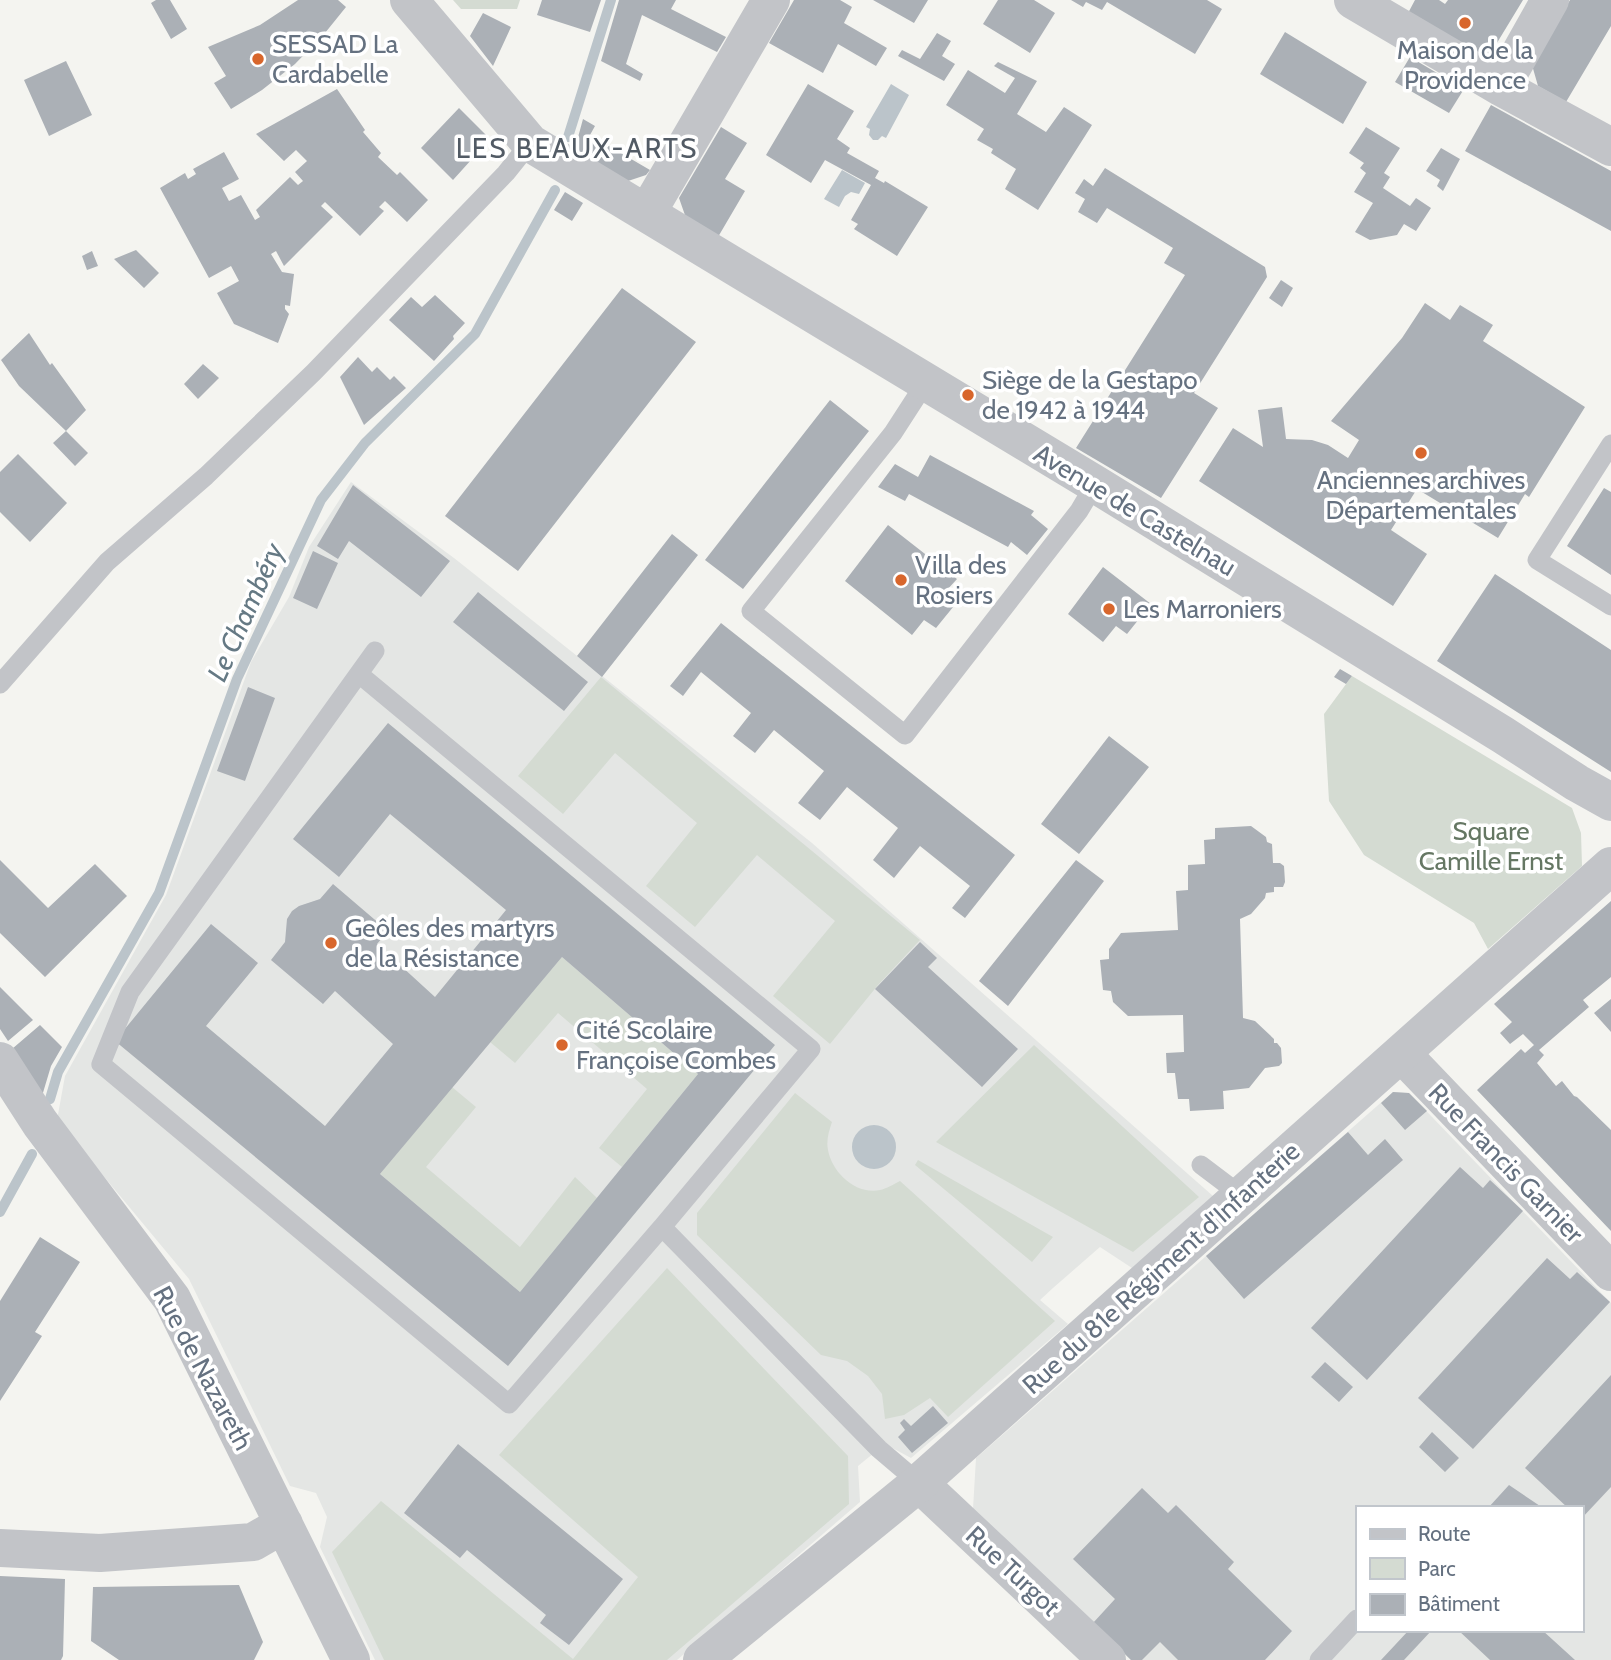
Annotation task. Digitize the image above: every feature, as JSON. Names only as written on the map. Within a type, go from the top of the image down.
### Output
[{"type":"street","name":"Avenue de Castelnau","points":[[409,0],[530,143],[1095,484],[1611,802]]},
{"type":"street","points":[[647,213],[771,0]]},
{"type":"street","points":[[1353,0],[1501,87],[1611,147]]},
{"type":"street","points":[[1501,87],[1550,0]]},
{"type":"street","name":"Rue du 81e Régiment d'Infanterie","points":[[702,1660],[919,1483],[1611,866]]},
{"type":"street","name":"Rue Francis Garnier","points":[[1402,1054],[1611,1272]]},
{"type":"street","name":"Rue de Nazareth","points":[[0,1061],[40,1124],[172,1299],[351,1660]]},
{"type":"street","name":"Rue Turgot","points":[[919,1483],[1107,1660]]},
{"type":"street","points":[[0,1548],[100,1553],[253,1542],[284,1524]]},
{"type":"lane","points":[[0,684],[107,562],[206,476],[314,372],[506,173],[530,143]]},
{"type":"lane","points":[[926,383],[893,433],[751,611],[905,735],[1079,511],[1095,484]]},
{"type":"lane","points":[[1611,444],[1537,560],[1611,606]]},
{"type":"lane","points":[[359,674],[811,1049],[509,1404],[101,1064],[130,992],[375,651]]},
{"type":"lane","points":[[1201,1164],[1242,1196]]},
{"type":"lane","points":[[662,1227],[879,1449],[919,1483]]},
{"type":"lane","points":[[1319,1660],[1356,1620]]},
{"type":"shaded area","points":[[891,84],[909,95],[886,138],[882,136],[873,140],[869,135],[870,129],[866,127]]},
{"type":"shaded area","points":[[842,170],[865,183],[859,194],[851,192],[845,196],[839,207],[824,199]]},
{"type":"shaded area","name":"Cité Scolaire Françoise Combes","points":[[351,482],[454,558],[812,843],[1213,1196],[1132,1268],[1100,1247],[1040,1300],[1068,1324],[911,1458],[885,1444],[858,1466],[860,1502],[677,1660],[375,1660],[320,1547],[327,1517],[316,1493],[290,1486],[189,1279],[57,1120],[65,1076],[166,895],[251,662],[289,597],[309,547]]},
{"type":"shaded area","points":[[1393,1092],[1409,1093],[1611,1303],[1611,1660],[1131,1660],[973,1509],[976,1458]]},
{"type":"shaded area","points":[[874,1125],[889,1132],[896,1147],[889,1162],[874,1169],[859,1162],[852,1147],[859,1132]]},
{"type":"green space","points":[[453,0],[520,0],[517,9],[461,9]]},
{"type":"green space","name":"Square Camille Ernst","points":[[1352,676],[1572,808],[1581,833],[1582,866],[1488,949],[1474,923],[1364,855],[1329,801],[1324,714]]},
{"type":"green space","points":[[601,677],[920,940],[878,985],[830,1044],[773,996],[835,921],[757,855],[695,927],[646,886],[697,823],[615,753],[563,814],[518,776]]},
{"type":"green space","points":[[562,957],[698,1074],[622,1167],[599,1148],[647,1089],[558,1013],[515,1063],[490,1042]]},
{"type":"green space","points":[[1034,1045],[1199,1197],[1133,1252],[936,1142]]},
{"type":"green space","points":[[452,1087],[476,1107],[426,1167],[520,1247],[575,1177],[597,1198],[520,1292],[380,1174]]},
{"type":"green space","points":[[795,1093],[832,1122],[828,1150],[834,1166],[846,1180],[871,1191],[900,1181],[1055,1321],[948,1417],[930,1398],[904,1415],[885,1419],[882,1394],[868,1376],[847,1361],[821,1355],[697,1235],[697,1213]]},
{"type":"green space","points":[[918,1160],[1053,1237],[1032,1262],[915,1165]]},
{"type":"green space","points":[[667,1268],[848,1456],[849,1504],[667,1660],[384,1660],[332,1552],[381,1501],[573,1659],[638,1577],[499,1455]]},
{"type":"building","points":[[156,0],[170,0],[187,29],[171,39],[151,3]]},
{"type":"building","name":"SESSAD La Cardabelle","points":[[298,0],[338,0],[346,7],[295,64],[262,90],[231,109],[214,83],[226,76],[208,47],[260,25]]},
{"type":"building","points":[[542,0],[601,0],[590,32],[537,15]]},
{"type":"building","points":[[619,0],[676,0],[671,9],[726,37],[717,52],[642,15],[626,64],[643,74],[640,81],[601,61]]},
{"type":"building","points":[[794,0],[840,0],[852,7],[844,23],[887,48],[876,66],[838,44],[823,73],[769,43]]},
{"type":"building","points":[[873,0],[928,0],[914,23]]},
{"type":"building","points":[[998,0],[1034,0],[1055,13],[1030,53],[983,24]]},
{"type":"building","points":[[1071,0],[1207,0],[1222,9],[1195,54],[1107,2],[1102,10],[1086,2],[1083,7]]},
{"type":"building","name":"Maison de la Providence","points":[[1415,0],[1439,0],[1445,4],[1448,0],[1523,0],[1486,61],[1407,15]]},
{"type":"building","points":[[1570,0],[1611,0],[1611,26],[1566,102],[1538,86],[1532,65]]},
{"type":"building","points":[[483,13],[511,27],[493,66],[470,36]]},
{"type":"building","points":[[1285,32],[1367,82],[1343,124],[1260,74]]},
{"type":"building","points":[[937,33],[951,41],[942,56],[955,64],[944,81],[898,56],[902,50],[920,59]]},
{"type":"building","points":[[1410,57],[1464,89],[1449,113],[1395,82]]},
{"type":"building","points":[[66,61],[92,115],[49,136],[24,80]]},
{"type":"building","points":[[998,62],[1037,81],[1017,114],[1046,132],[1064,107],[1092,125],[1038,210],[1005,189],[1016,169],[991,153],[993,149],[977,140],[984,129],[946,105],[968,70],[1005,93],[1015,78],[994,66]]},
{"type":"building","points":[[808,84],[854,111],[837,139],[850,148],[847,153],[879,171],[875,178],[884,183],[885,181],[928,207],[897,256],[854,229],[858,224],[851,220],[871,185],[825,160],[811,183],[766,155]]},
{"type":"building","points":[[337,89],[365,130],[363,132],[381,153],[378,157],[397,175],[400,172],[428,200],[407,222],[385,201],[379,207],[384,211],[360,236],[325,202],[321,206],[333,217],[284,266],[276,251],[271,254],[282,272],[294,274],[290,306],[285,305],[289,314],[278,343],[234,324],[217,293],[239,281],[231,266],[209,278],[160,188],[185,173],[188,179],[196,174],[193,169],[224,152],[239,179],[222,188],[229,201],[241,195],[255,220],[260,217],[256,210],[290,177],[298,185],[303,181],[295,172],[307,161],[296,150],[284,161],[256,134]]},
{"type":"building","points":[[1491,105],[1611,171],[1611,231],[1465,151]]},
{"type":"building","points":[[459,108],[490,139],[453,180],[421,148]]},
{"type":"building","points":[[583,119],[595,126],[590,135],[650,170],[646,175],[625,182],[574,152]]},
{"type":"building","points":[[721,127],[747,143],[725,179],[745,191],[718,237],[686,218],[679,198]]},
{"type":"building","points":[[1366,127],[1400,148],[1384,173],[1390,177],[1383,188],[1410,206],[1416,198],[1431,208],[1416,231],[1404,224],[1397,235],[1370,240],[1355,232],[1373,203],[1354,192],[1366,173],[1360,168],[1364,163],[1349,153]]},
{"type":"building","points":[[1441,148],[1460,159],[1443,191],[1437,186],[1440,180],[1426,171]]},
{"type":"building","points":[[1105,168],[1265,267],[1267,277],[1194,393],[1218,408],[1161,498],[1076,448],[1185,275],[1164,263],[1173,248],[1107,208],[1097,223],[1078,212],[1085,199],[1075,193],[1084,179],[1093,186]]},
{"type":"building","points":[[565,192],[583,203],[572,221],[554,210]]},
{"type":"building","points":[[136,250],[159,273],[144,288],[114,259]]},
{"type":"building","points":[[92,251],[98,266],[87,270],[82,256]]},
{"type":"building","points":[[1281,280],[1293,288],[1282,307],[1269,298]]},
{"type":"building","points":[[622,288],[696,342],[518,571],[445,516]]},
{"type":"building","points":[[435,295],[465,323],[434,361],[389,320],[411,297],[422,307]]},
{"type":"building","name":"Anciennes archives Départementales","points":[[1425,303],[1450,320],[1460,305],[1493,325],[1483,341],[1585,407],[1529,497],[1525,494],[1498,538],[1417,489],[1391,530],[1427,554],[1393,606],[1199,481],[1233,428],[1263,447],[1258,410],[1282,407],[1286,439],[1312,440],[1328,445],[1348,458],[1359,440],[1331,421],[1402,338]]},
{"type":"building","points":[[29,333],[50,365],[52,363],[86,410],[66,431],[19,386],[1,360]]},
{"type":"building","points":[[358,357],[372,372],[377,367],[390,380],[394,376],[406,388],[364,425],[340,377]]},
{"type":"building","points":[[203,364],[219,378],[198,399],[184,384]]},
{"type":"building","points":[[830,400],[869,431],[743,589],[705,560]]},
{"type":"building","points":[[66,431],[88,453],[75,466],[53,443]]},
{"type":"building","points":[[18,454],[67,503],[30,542],[0,512],[0,472]]},
{"type":"building","points":[[930,455],[1034,511],[1031,515],[1048,529],[1027,555],[1011,542],[1008,547],[909,494],[905,501],[878,487],[895,464],[918,477]]},
{"type":"building","points":[[353,485],[450,561],[421,597],[349,541],[338,559],[317,546]]},
{"type":"building","points":[[1604,488],[1611,492],[1611,575],[1567,546]]},
{"type":"building","name":"Villa des Rosiers","points":[[888,525],[957,579],[946,591],[958,601],[936,628],[924,620],[912,635],[845,581]]},
{"type":"building","points":[[672,534],[698,555],[602,677],[577,656]]},
{"type":"building","points":[[313,551],[338,563],[317,609],[293,598]]},
{"type":"building","name":"Les Marroniers","points":[[1103,567],[1151,604],[1127,634],[1116,626],[1103,642],[1068,614]]},
{"type":"building","points":[[1495,574],[1611,650],[1611,772],[1437,661]]},
{"type":"building","points":[[478,592],[588,682],[564,711],[453,622]]},
{"type":"building","points":[[721,623],[1015,855],[965,918],[952,908],[970,886],[920,846],[894,878],[873,860],[898,828],[847,787],[820,820],[798,803],[824,771],[774,730],[755,753],[733,736],[751,713],[701,672],[683,696],[670,686]]},
{"type":"building","points":[[1340,669],[1352,676],[1346,684],[1334,677]]},
{"type":"building","points":[[248,687],[275,698],[245,781],[217,771]]},
{"type":"building","points":[[388,723],[775,1045],[508,1366],[115,1041],[211,924],[258,963],[206,1026],[325,1126],[393,1044],[335,991],[323,1004],[271,960],[285,942],[287,919],[292,911],[320,899],[333,884],[388,931],[377,944],[435,997],[506,910],[390,814],[339,877],[293,839]],"holes":[[[562,957],[698,1074],[520,1292],[380,1174]]]},
{"type":"building","points":[[1109,736],[1149,767],[1079,854],[1041,824]]},
{"type":"building","points":[[1251,826],[1272,844],[1273,863],[1284,866],[1285,882],[1283,887],[1274,887],[1274,892],[1266,893],[1251,914],[1240,919],[1243,1018],[1255,1021],[1274,1039],[1274,1043],[1281,1048],[1282,1063],[1265,1068],[1249,1088],[1223,1091],[1224,1109],[1190,1111],[1189,1099],[1178,1099],[1175,1073],[1167,1073],[1166,1053],[1184,1052],[1183,1015],[1128,1016],[1113,1002],[1111,991],[1103,990],[1100,960],[1109,959],[1109,949],[1121,933],[1178,930],[1176,891],[1188,890],[1188,865],[1205,864],[1204,840],[1215,839],[1215,828]]},
{"type":"building","points":[[0,860],[48,908],[95,864],[127,896],[45,977],[0,933]]},
{"type":"building","points":[[1076,860],[1104,881],[1008,1006],[979,981]]},
{"type":"building","points":[[1611,901],[1611,977],[1583,1000],[1589,1007],[1539,1050],[1544,1055],[1537,1063],[1556,1086],[1562,1081],[1574,1096],[1611,1130],[1611,1231],[1477,1090],[1521,1049],[1525,1053],[1534,1045],[1523,1034],[1510,1044],[1500,1033],[1512,1022],[1494,1004]]},
{"type":"building","points":[[920,942],[937,958],[928,967],[1018,1049],[982,1087],[875,989]]},
{"type":"building","points":[[0,987],[33,1020],[8,1041],[0,1029]]},
{"type":"building","points":[[1611,999],[1611,1032],[1594,1013]]},
{"type":"building","points":[[40,1025],[62,1047],[51,1066],[42,1096],[12,1049]]},
{"type":"building","points":[[1393,1092],[1409,1093],[1427,1111],[1405,1130],[1381,1103]]},
{"type":"building","points":[[1348,1132],[1368,1155],[1385,1139],[1403,1160],[1244,1299],[1206,1256]]},
{"type":"building","points":[[1460,1167],[1483,1188],[1490,1180],[1523,1211],[1367,1380],[1311,1328]]},
{"type":"building","points":[[40,1237],[80,1262],[35,1332],[42,1336],[0,1401],[0,1301]]},
{"type":"building","points":[[1547,1258],[1570,1279],[1577,1272],[1610,1302],[1473,1449],[1418,1398]]},
{"type":"building","points":[[1325,1362],[1353,1387],[1339,1402],[1311,1377]]},
{"type":"building","points":[[1611,1375],[1611,1487],[1583,1517],[1583,1506],[1566,1506],[1525,1468]]},
{"type":"building","points":[[933,1406],[948,1423],[912,1453],[898,1437],[905,1430],[900,1423],[904,1419],[911,1426]]},
{"type":"building","points":[[1432,1432],[1459,1458],[1445,1472],[1419,1447]]},
{"type":"building","points":[[458,1444],[623,1579],[569,1645],[540,1623],[546,1615],[467,1550],[460,1558],[404,1513]]},
{"type":"building","points":[[1509,1485],[1540,1506],[1490,1506]]},
{"type":"building","points":[[1142,1488],[1168,1513],[1176,1505],[1234,1562],[1228,1569],[1292,1631],[1265,1660],[1178,1660],[1160,1642],[1142,1660],[1131,1660],[1093,1623],[1115,1599],[1073,1559]]},
{"type":"building","points":[[0,1576],[65,1579],[61,1660],[0,1660]]},
{"type":"building","points":[[239,1585],[263,1642],[254,1660],[119,1660],[91,1641],[93,1587]]},
{"type":"building","points":[[1407,1632],[1430,1632],[1404,1660],[1381,1660]]},
{"type":"building","points":[[1460,1632],[1544,1632],[1575,1660],[1490,1660]]},
{"type":"waterway","points":[[568,137],[611,0]]},
{"type":"waterway","name":"Le Chambéry","points":[[50,1099],[58,1072],[159,893],[237,679],[321,500],[365,443],[475,334],[555,190]]},
{"type":"waterway","name":"Le Chambéry","points":[[0,1212],[32,1154]]},
{"type":"place","name":"Maison de la Providence","points":[[1465,23]]},
{"type":"place","name":"SESSAD La Cardabelle","points":[[258,59]]},
{"type":"place","name":"Siège de la Gestapo de 1942 à 1944","points":[[968,395]]},
{"type":"place","name":"Anciennes archives Départementales","points":[[1421,453]]},
{"type":"place","name":"Villa des Rosiers","points":[[901,580]]},
{"type":"place","name":"Les Marroniers","points":[[1109,609]]},
{"type":"place","name":"Geôles des martyrs de la Résistance","points":[[331,943]]},
{"type":"place","name":"Cité Scolaire Françoise Combes","points":[[562,1045]]},
{"type":"district","name":"LES BEAUX-ARTS","points":[[577,148]]}]
